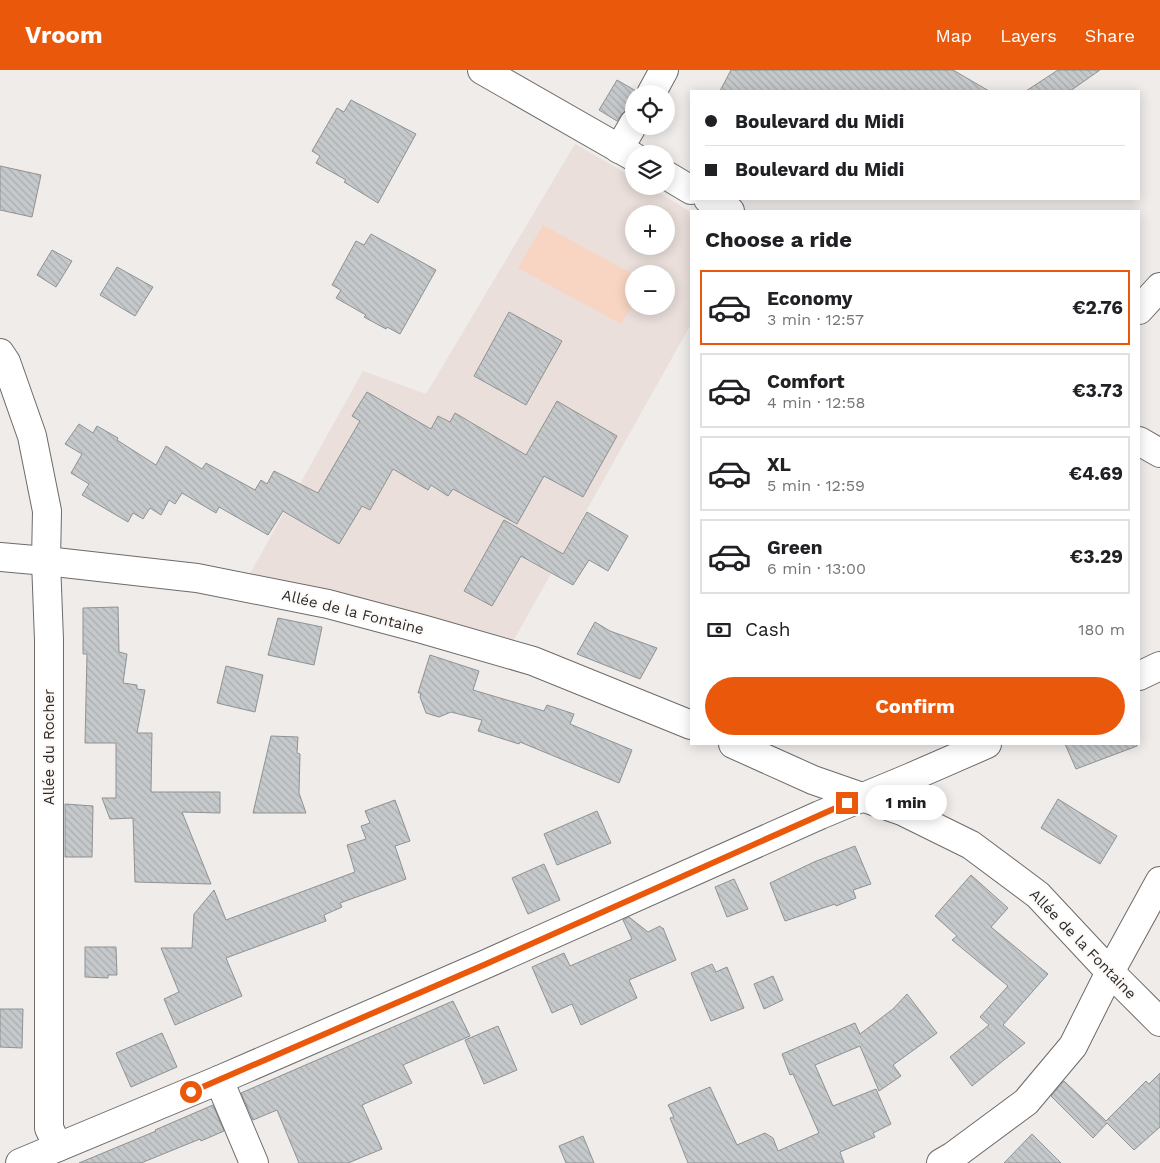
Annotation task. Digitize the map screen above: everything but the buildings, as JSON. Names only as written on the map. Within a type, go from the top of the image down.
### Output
[{"type":"street","points":[[482,70],[625,152]]},
{"type":"street","points":[[656,85],[664,70]]},
{"type":"street","points":[[675,181],[690,189]]},
{"type":"street","points":[[710,200],[728,210]]},
{"type":"street","points":[[1140,309],[1160,287]]},
{"type":"street","name":"Allée du Rocher","points":[[0,352],[6,362],[32,436],[48,511],[46,561],[49,640],[49,1128],[58,1147]]},
{"type":"street","points":[[1140,442],[1160,453]]},
{"type":"street","name":"Allée de la Fontaine","points":[[0,557],[197,578],[328,604],[533,661],[690,725]]},
{"type":"street","points":[[1140,676],[1160,666]]},
{"type":"street","name":"Allée de la Fontaine","points":[[735,745],[813,780],[902,812],[972,845],[1038,895],[1160,1022]]},
{"type":"street","points":[[20,1163],[219,1080],[486,964],[861,797],[985,745]]},
{"type":"street","points":[[941,1163],[1026,1102],[1072,1046],[1160,881]]},
{"type":"street","points":[[219,1080],[254,1163]]},
{"type":"shaded area","points":[[575,144],[625,173],[625,195],[662,195],[690,211],[690,326],[511,645],[247,579],[363,371],[426,394]]},
{"type":"shaded area","points":[[543,225],[625,270],[625,315],[627,315],[621,324],[518,268]]},
{"type":"route","points":[[191,1092],[486,964],[847,803]]}]
